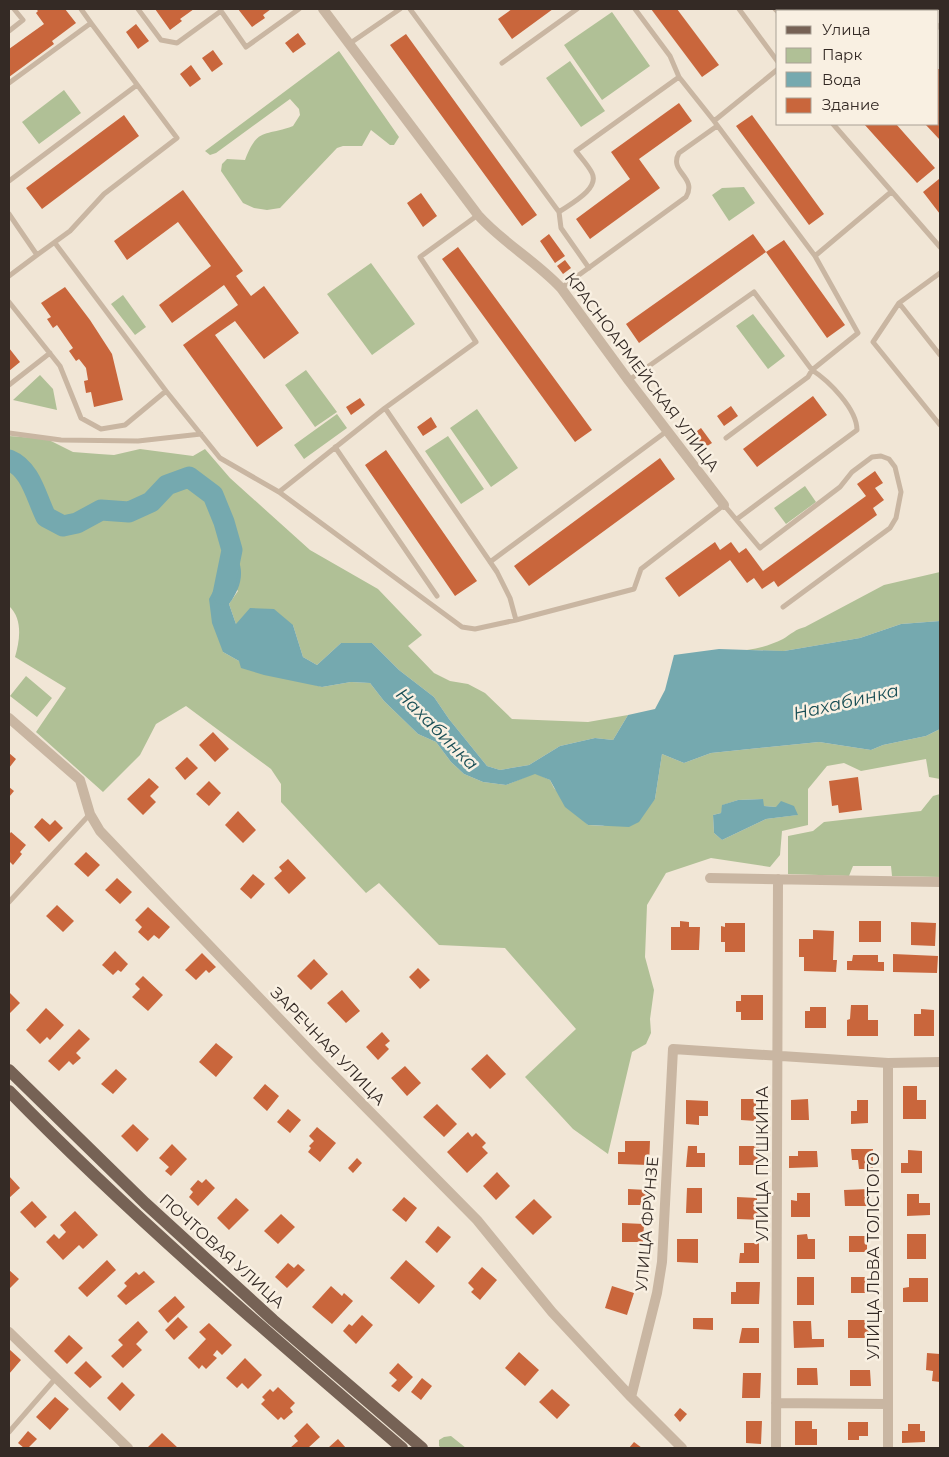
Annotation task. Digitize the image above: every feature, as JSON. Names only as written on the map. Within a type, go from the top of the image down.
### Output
[{"type":"main road","name":"ПОЧТОВАЯ УЛИЦА","points":[[9,1070],[179,1234],[273,1320],[422,1448]]},
{"type":"main road","name":"ПОЧТОВАЯ УЛИЦА","points":[[9,1091],[64,1146],[242,1309],[402,1448]]},
{"type":"street","name":"КРАСНОАРМЕЙСКАЯ УЛИЦА","points":[[322,9],[478,215],[496,235],[549,275],[561,288],[628,381],[724,505]]},
{"type":"street","name":"ЗАРЕЧНАЯ УЛИЦА","points":[[9,718],[80,780],[90,814],[100,831],[316,1057],[477,1220],[552,1312],[631,1397],[682,1448]]},
{"type":"street","points":[[710,878],[940,882]]},
{"type":"street","name":"УЛИЦА ПУШКИНА","points":[[776,1448],[778,879]]},
{"type":"street","name":"УЛИЦА ФРУНЗЕ","points":[[631,1397],[658,1293],[662,1262],[673,1050],[778,1057]]},
{"type":"street","points":[[778,1057],[888,1063],[940,1062]]},
{"type":"street","name":"УЛИЦА ЛЬВА ТОЛСТОГО","points":[[888,1063],[888,1448]]},
{"type":"street","points":[[9,1332],[55,1379],[128,1448]]},
{"type":"street","points":[[776,1403],[888,1404]]},
{"type":"lane","points":[[9,31],[23,20],[14,9]]},
{"type":"lane","points":[[9,276],[70,231],[104,194],[177,138],[81,9]]},
{"type":"lane","points":[[138,9],[160,40],[177,43],[221,10],[246,46],[298,9]]},
{"type":"lane","points":[[349,44],[400,9]]},
{"type":"lane","points":[[410,9],[559,212],[561,228],[589,268]]},
{"type":"lane","points":[[502,63],[577,9]]},
{"type":"lane","points":[[635,9],[670,56],[679,77],[716,123],[815,256],[858,333],[812,370],[808,377],[726,438]]},
{"type":"lane","points":[[738,9],[776,59]]},
{"type":"lane","points":[[9,83],[91,23]]},
{"type":"lane","points":[[561,288],[686,197],[690,190],[689,183],[677,167],[676,159],[679,153],[776,72]]},
{"type":"lane","points":[[559,212],[590,188],[594,182],[592,174],[576,151],[679,77]]},
{"type":"lane","points":[[9,181],[137,85]]},
{"type":"lane","points":[[834,125],[940,247]]},
{"type":"lane","points":[[815,256],[891,192]]},
{"type":"lane","points":[[9,214],[37,255]]},
{"type":"lane","points":[[279,492],[384,408],[476,342],[420,257],[478,215]]},
{"type":"lane","points":[[55,243],[166,391],[220,458],[279,492],[462,627],[475,629],[516,620],[634,589],[641,569],[724,505],[737,518],[760,548],[840,487],[852,472],[872,457],[881,456],[889,459],[895,467],[901,492],[896,518],[890,528],[783,607]]},
{"type":"lane","points":[[940,273],[899,303],[873,342],[940,425]]},
{"type":"lane","points":[[628,381],[754,292],[812,370],[828,380],[857,420],[857,430],[737,518]]},
{"type":"lane","points":[[9,302],[60,366],[81,418],[101,429],[125,424],[166,391]]},
{"type":"lane","points":[[899,303],[940,354]]},
{"type":"lane","points":[[9,385],[50,353]]},
{"type":"lane","points":[[384,408],[490,562],[510,598],[516,620]]},
{"type":"lane","points":[[490,562],[667,431]]},
{"type":"lane","points":[[9,432],[61,440],[119,441],[201,434]]},
{"type":"lane","points":[[335,447],[438,596]]},
{"type":"lane","points":[[9,902],[90,814]]},
{"type":"lane","points":[[9,1432],[55,1379]]},
{"type":"green space","points":[[612,12],[650,66],[602,100],[564,45]]},
{"type":"green space","points":[[339,51],[399,137],[394,145],[390,145],[371,130],[362,146],[343,146],[337,148],[280,208],[267,210],[254,208],[243,203],[221,171],[222,164],[227,159],[245,160],[254,142],[263,134],[293,126],[300,115],[299,109],[290,99],[216,153],[210,155],[205,151]]},
{"type":"green space","points":[[570,61],[605,111],[581,127],[546,78]]},
{"type":"green space","points":[[64,90],[81,113],[39,144],[22,122]]},
{"type":"green space","points":[[744,187],[755,203],[729,221],[712,195],[722,188]]},
{"type":"green space","points":[[371,263],[415,324],[372,355],[327,294]]},
{"type":"green space","points":[[123,295],[146,327],[135,335],[111,304]]},
{"type":"green space","points":[[753,314],[785,356],[768,369],[736,326]]},
{"type":"green space","points":[[306,370],[337,412],[315,427],[285,385]]},
{"type":"green space","points":[[40,375],[53,389],[57,410],[13,400]]},
{"type":"green space","points":[[477,409],[518,468],[491,487],[450,428]]},
{"type":"green space","points":[[337,414],[347,428],[304,459],[294,445]]},
{"type":"green space","points":[[9,436],[47,439],[73,452],[114,455],[140,449],[193,456],[205,449],[230,478],[310,550],[378,589],[422,635],[408,646],[434,673],[450,681],[468,684],[485,693],[512,719],[588,722],[628,715],[613,740],[595,738],[560,746],[529,765],[500,770],[487,766],[449,719],[434,697],[399,670],[372,643],[341,643],[317,665],[303,657],[293,625],[236,624],[229,604],[238,591],[223,573],[223,652],[239,661],[322,687],[351,682],[370,683],[384,701],[418,734],[436,742],[451,762],[464,774],[483,782],[506,785],[535,773],[550,780],[554,788],[588,825],[603,826],[655,799],[662,754],[684,763],[711,753],[819,742],[871,750],[883,745],[926,736],[940,729],[940,779],[929,777],[926,759],[861,771],[844,763],[827,766],[808,789],[808,825],[782,831],[780,855],[770,867],[711,858],[666,873],[647,905],[645,957],[654,990],[650,1019],[651,1033],[646,1044],[632,1052],[608,1154],[573,1129],[525,1077],[576,1029],[505,948],[439,945],[379,883],[366,893],[281,802],[281,784],[271,769],[186,706],[156,724],[140,755],[103,792],[36,732],[66,688],[15,657],[19,630],[17,617],[9,606]],"holes":[[[763,799],[763,806],[776,807],[797,815],[766,819],[722,840],[714,833],[713,815],[721,813],[723,805],[738,800]]]},
{"type":"green space","points":[[448,436],[484,489],[461,504],[425,451]]},
{"type":"green space","points":[[805,486],[816,502],[786,524],[774,508]]},
{"type":"green space","points":[[940,572],[940,621],[901,624],[860,638],[784,651],[747,650],[783,639],[796,630],[884,585]]},
{"type":"green space","points":[[26,676],[52,698],[37,717],[10,696]]},
{"type":"green space","points":[[940,794],[940,877],[892,876],[891,866],[853,866],[849,876],[788,874],[788,836],[813,831],[824,822],[921,811],[933,796]]},
{"type":"green space","points":[[451,1436],[466,1448],[441,1448],[439,1446],[439,1440]]},
{"type":"water","points":[[238,559],[241,571],[240,583],[236,594],[229,604],[236,624],[250,608],[274,609],[293,625],[303,657],[317,665],[341,643],[372,643],[399,670],[434,697],[449,719],[487,766],[500,770],[529,765],[560,746],[595,738],[613,740],[628,715],[655,709],[665,690],[674,655],[719,649],[784,651],[860,638],[901,624],[940,621],[940,729],[926,736],[883,745],[871,750],[819,742],[711,753],[684,763],[662,754],[655,799],[639,822],[629,827],[588,825],[565,807],[550,780],[535,774],[506,785],[483,782],[464,774],[451,762],[436,742],[418,734],[384,701],[370,683],[351,682],[322,687],[264,675],[241,668],[239,661],[223,652],[212,623],[209,599],[223,573]]},
{"type":"water","points":[[763,799],[764,806],[776,807],[781,801],[794,806],[798,815],[766,819],[722,840],[714,833],[713,815],[721,813],[722,805],[738,800]]},
{"type":"building","points":[[36,9],[65,9],[76,23],[52,41],[54,44],[9,77],[9,49],[44,24],[36,13],[38,11]]},
{"type":"building","points":[[155,9],[194,9],[180,19],[182,21],[170,30]]},
{"type":"building","points":[[238,9],[271,9],[263,15],[265,18],[252,27]]},
{"type":"building","points":[[512,9],[553,9],[512,39],[498,19]]},
{"type":"building","points":[[651,9],[677,9],[719,65],[702,77]]},
{"type":"building","points":[[824,9],[865,10],[824,10]]},
{"type":"building","points":[[136,24],[149,41],[138,49],[126,32]]},
{"type":"building","points":[[298,33],[306,44],[293,53],[285,43]]},
{"type":"building","points":[[406,34],[537,215],[522,226],[390,45]]},
{"type":"building","points":[[213,50],[223,64],[212,72],[202,58]]},
{"type":"building","points":[[191,65],[201,79],[190,87],[180,74]]},
{"type":"building","points":[[939,69],[940,69],[940,140],[926,125],[939,125]]},
{"type":"building","points":[[679,103],[692,121],[639,159],[660,188],[590,239],[576,219],[630,179],[611,152]]},
{"type":"building","points":[[124,115],[139,136],[42,209],[26,188]]},
{"type":"building","points":[[752,115],[824,214],[809,225],[736,126]]},
{"type":"building","points":[[865,125],[897,125],[935,168],[917,183]]},
{"type":"building","points":[[939,179],[940,182],[940,214],[923,192]]},
{"type":"building","points":[[183,190],[243,271],[236,276],[251,296],[264,286],[299,333],[264,359],[235,321],[215,335],[283,428],[257,447],[183,345],[238,305],[224,285],[172,323],[159,305],[211,266],[178,222],[127,260],[114,241]]},
{"type":"building","points":[[421,193],[437,216],[423,227],[407,203]]},
{"type":"building","points":[[549,234],[565,256],[555,263],[540,241]]},
{"type":"building","points":[[753,234],[766,252],[639,343],[626,324]]},
{"type":"building","points":[[784,240],[845,325],[827,338],[766,252]]},
{"type":"building","points":[[458,247],[592,430],[575,442],[442,259]]},
{"type":"building","points":[[565,260],[571,268],[563,274],[557,266]]},
{"type":"building","points":[[65,287],[90,320],[112,354],[123,400],[94,407],[91,392],[86,393],[84,381],[88,380],[86,368],[79,359],[76,361],[69,351],[73,348],[57,325],[53,328],[47,319],[51,317],[41,303]]},
{"type":"building","points":[[9,348],[20,362],[9,371]]},
{"type":"building","points":[[813,396],[827,415],[757,467],[743,449]]},
{"type":"building","points":[[360,398],[365,405],[351,415],[346,407]]},
{"type":"building","points":[[731,406],[738,416],[724,426],[717,416]]},
{"type":"building","points":[[431,417],[437,427],[423,436],[417,427]]},
{"type":"building","points":[[701,428],[712,443],[699,451],[689,437]]},
{"type":"building","points":[[386,450],[477,581],[455,596],[365,465]]},
{"type":"building","points":[[660,458],[675,479],[529,586],[514,566]]},
{"type":"building","points":[[875,471],[883,483],[875,488],[884,500],[873,508],[877,515],[778,587],[774,581],[762,589],[754,578],[747,583],[730,560],[679,597],[665,578],[715,542],[720,550],[731,542],[739,553],[746,548],[763,571],[866,496],[857,484]]},
{"type":"building","points":[[213,732],[229,749],[215,762],[199,745]]},
{"type":"building","points":[[9,753],[16,759],[9,768]]},
{"type":"building","points":[[187,757],[198,768],[185,780],[175,768]]},
{"type":"building","points":[[858,777],[862,810],[839,813],[838,805],[832,806],[829,781]]},
{"type":"building","points":[[149,778],[159,787],[150,796],[156,802],[143,815],[127,799]]},
{"type":"building","points":[[209,781],[221,793],[209,806],[196,794]]},
{"type":"building","points":[[9,787],[14,791],[9,797]]},
{"type":"building","points":[[238,811],[256,830],[243,843],[225,825]]},
{"type":"building","points":[[42,818],[50,825],[55,820],[63,828],[49,842],[34,827]]},
{"type":"building","points":[[11,832],[26,845],[20,852],[22,854],[13,865],[9,861],[9,835]]},
{"type":"building","points":[[86,852],[100,865],[88,877],[74,864]]},
{"type":"building","points":[[288,859],[306,878],[289,894],[274,878],[282,871],[279,867]]},
{"type":"building","points":[[253,874],[265,884],[251,899],[240,889]]},
{"type":"building","points":[[117,878],[132,892],[120,904],[105,890]]},
{"type":"building","points":[[57,905],[74,921],[63,932],[46,916]]},
{"type":"building","points":[[148,907],[170,927],[159,939],[154,935],[148,941],[138,932],[142,927],[135,920]]},
{"type":"building","points":[[680,921],[689,922],[689,927],[700,927],[699,950],[671,950],[671,927],[680,927]]},
{"type":"building","points":[[859,921],[881,921],[881,942],[859,942]]},
{"type":"building","points":[[911,922],[936,923],[935,946],[911,945]]},
{"type":"building","points":[[725,923],[745,923],[745,952],[725,952],[725,942],[721,942],[721,926],[725,927]]},
{"type":"building","points":[[813,930],[834,931],[833,960],[837,960],[836,972],[804,971],[804,957],[799,957],[799,939],[813,939]]},
{"type":"building","points":[[115,951],[128,964],[121,972],[118,970],[113,975],[102,965]]},
{"type":"building","points":[[202,953],[216,967],[209,973],[206,970],[196,980],[185,970]]},
{"type":"building","points":[[893,954],[938,956],[937,973],[893,972]]},
{"type":"building","points":[[853,955],[878,955],[878,962],[884,962],[884,971],[847,970],[847,961],[852,961]]},
{"type":"building","points":[[314,959],[328,974],[311,990],[297,976]]},
{"type":"building","points":[[418,968],[430,980],[420,989],[409,977]]},
{"type":"building","points":[[143,976],[163,995],[148,1011],[132,997],[140,989],[135,984]]},
{"type":"building","points":[[342,990],[360,1011],[346,1023],[327,1003]]},
{"type":"building","points":[[9,992],[20,1003],[9,1014]]},
{"type":"building","points":[[741,995],[763,995],[763,1020],[741,1020],[741,1012],[736,1012],[736,1001],[741,1001]]},
{"type":"building","points":[[851,1005],[868,1005],[868,1020],[878,1020],[878,1036],[847,1036],[847,1020],[850,1019]]},
{"type":"building","points":[[810,1007],[826,1007],[826,1028],[805,1028],[805,1011],[810,1011]]},
{"type":"building","points":[[46,1008],[64,1025],[50,1040],[47,1037],[40,1044],[26,1030]]},
{"type":"building","points":[[921,1009],[934,1010],[934,1036],[914,1036],[914,1014],[921,1014]]},
{"type":"building","points":[[79,1029],[90,1039],[76,1053],[81,1058],[73,1065],[69,1061],[59,1071],[48,1061]]},
{"type":"building","points":[[382,1032],[390,1041],[385,1045],[389,1049],[378,1060],[366,1047]]},
{"type":"building","points":[[216,1043],[233,1057],[216,1077],[199,1062]]},
{"type":"building","points":[[487,1054],[506,1074],[490,1089],[471,1069]]},
{"type":"building","points":[[405,1066],[421,1083],[407,1096],[391,1078]]},
{"type":"building","points":[[116,1069],[127,1079],[113,1094],[101,1084]]},
{"type":"building","points":[[265,1084],[279,1096],[267,1111],[253,1098]]},
{"type":"building","points":[[903,1086],[917,1086],[917,1100],[926,1100],[926,1119],[903,1119]]},
{"type":"building","points":[[741,1099],[756,1099],[756,1121],[741,1120]]},
{"type":"building","points":[[808,1099],[809,1120],[791,1120],[791,1100]]},
{"type":"building","points":[[686,1100],[708,1101],[708,1116],[699,1116],[699,1125],[686,1124]]},
{"type":"building","points":[[857,1100],[868,1100],[868,1123],[851,1124],[851,1111],[857,1111]]},
{"type":"building","points":[[437,1104],[457,1124],[444,1137],[423,1117]]},
{"type":"building","points":[[288,1109],[301,1120],[290,1133],[277,1122]]},
{"type":"building","points":[[133,1124],[149,1139],[137,1152],[121,1136]]},
{"type":"building","points":[[317,1127],[336,1143],[320,1162],[308,1152],[311,1148],[309,1146],[314,1141],[309,1136]]},
{"type":"building","points":[[468,1132],[472,1137],[476,1133],[486,1143],[482,1147],[488,1153],[467,1173],[447,1152]]},
{"type":"building","points":[[625,1141],[650,1141],[649,1165],[618,1164],[618,1152],[625,1152]]},
{"type":"building","points":[[172,1144],[187,1159],[171,1176],[165,1171],[169,1167],[159,1158]]},
{"type":"building","points":[[688,1146],[697,1146],[697,1153],[705,1153],[705,1167],[686,1167]]},
{"type":"building","points":[[739,1146],[759,1146],[758,1165],[739,1165]]},
{"type":"building","points":[[851,1149],[873,1149],[873,1169],[859,1169],[858,1160],[852,1160]]},
{"type":"building","points":[[908,1150],[922,1151],[922,1173],[901,1173],[901,1163],[908,1163]]},
{"type":"building","points":[[798,1151],[817,1151],[818,1167],[789,1168],[789,1156],[798,1156]]},
{"type":"building","points":[[357,1158],[362,1163],[353,1173],[348,1168]]},
{"type":"building","points":[[497,1172],[510,1186],[496,1200],[483,1186]]},
{"type":"building","points":[[9,1176],[20,1188],[9,1198]]},
{"type":"building","points":[[206,1179],[215,1188],[198,1206],[189,1197],[193,1192],[190,1189],[198,1180],[202,1183]]},
{"type":"building","points":[[687,1188],[702,1188],[702,1213],[686,1213]]},
{"type":"building","points":[[628,1189],[647,1190],[647,1205],[628,1205]]},
{"type":"building","points":[[870,1189],[870,1206],[845,1206],[844,1190]]},
{"type":"building","points":[[797,1193],[810,1193],[810,1217],[791,1217],[791,1200],[797,1201]]},
{"type":"building","points":[[907,1194],[919,1194],[919,1203],[930,1203],[930,1215],[907,1216]]},
{"type":"building","points":[[404,1197],[417,1208],[406,1222],[392,1210]]},
{"type":"building","points":[[737,1197],[757,1198],[757,1203],[763,1203],[763,1220],[737,1219]]},
{"type":"building","points":[[236,1198],[249,1210],[229,1230],[217,1218]]},
{"type":"building","points":[[534,1199],[552,1217],[533,1235],[515,1217]]},
{"type":"building","points":[[32,1201],[47,1217],[35,1228],[20,1212]]},
{"type":"building","points":[[75,1211],[98,1235],[83,1249],[79,1245],[63,1260],[46,1242],[54,1234],[59,1239],[66,1232],[60,1225]]},
{"type":"building","points":[[281,1214],[295,1227],[278,1244],[264,1231]]},
{"type":"building","points":[[622,1223],[644,1224],[643,1242],[622,1242]]},
{"type":"building","points":[[438,1226],[451,1237],[437,1253],[425,1242]]},
{"type":"building","points":[[807,1234],[808,1239],[815,1239],[815,1259],[797,1259],[797,1235]]},
{"type":"building","points":[[907,1234],[926,1234],[926,1259],[907,1259]]},
{"type":"building","points":[[849,1236],[867,1236],[867,1252],[849,1252]]},
{"type":"building","points":[[677,1239],[698,1239],[698,1263],[677,1262]]},
{"type":"building","points":[[744,1243],[759,1243],[759,1263],[739,1263],[740,1253],[744,1253]]},
{"type":"building","points":[[107,1260],[116,1270],[87,1297],[78,1288]]},
{"type":"building","points":[[406,1260],[435,1286],[419,1304],[390,1278]]},
{"type":"building","points":[[288,1263],[294,1268],[298,1264],[305,1270],[287,1288],[275,1277]]},
{"type":"building","points":[[482,1267],[497,1280],[480,1300],[471,1292],[474,1289],[468,1283]]},
{"type":"building","points":[[9,1270],[19,1279],[9,1289]]},
{"type":"building","points":[[144,1271],[155,1282],[126,1305],[117,1296],[127,1286],[124,1283],[136,1272],[139,1275]]},
{"type":"building","points":[[797,1277],[814,1277],[814,1305],[797,1305]]},
{"type":"building","points":[[851,1277],[869,1277],[869,1293],[851,1293]]},
{"type":"building","points":[[909,1278],[928,1278],[928,1302],[903,1302],[903,1288],[909,1287]]},
{"type":"building","points":[[736,1282],[760,1282],[759,1304],[731,1304],[731,1292],[736,1292]]},
{"type":"building","points":[[331,1286],[342,1296],[344,1293],[353,1301],[332,1324],[312,1307]]},
{"type":"building","points":[[612,1286],[634,1293],[627,1315],[605,1308]]},
{"type":"building","points":[[175,1296],[185,1307],[168,1323],[158,1311]]},
{"type":"building","points":[[362,1315],[373,1325],[356,1344],[343,1331],[349,1324],[352,1326]]},
{"type":"building","points":[[178,1317],[188,1327],[174,1340],[165,1330]]},
{"type":"building","points":[[693,1318],[713,1318],[713,1330],[693,1329]]},
{"type":"building","points":[[848,1320],[869,1320],[869,1338],[848,1338]]},
{"type":"building","points":[[138,1321],[148,1332],[136,1344],[142,1350],[123,1368],[111,1356],[123,1345],[118,1340]]},
{"type":"building","points":[[793,1321],[811,1321],[812,1339],[824,1339],[824,1347],[794,1348]]},
{"type":"building","points":[[209,1323],[232,1345],[222,1355],[217,1350],[213,1355],[217,1358],[206,1369],[202,1365],[199,1369],[188,1358],[206,1339],[199,1332]]},
{"type":"building","points":[[742,1328],[759,1328],[759,1343],[739,1343]]},
{"type":"building","points":[[69,1335],[83,1348],[67,1364],[54,1351]]},
{"type":"building","points":[[9,1349],[21,1360],[9,1374]]},
{"type":"building","points":[[519,1352],[539,1370],[525,1386],[505,1368]]},
{"type":"building","points":[[927,1353],[940,1354],[940,1382],[932,1381],[933,1371],[926,1370]]},
{"type":"building","points":[[245,1358],[262,1375],[248,1389],[242,1383],[237,1388],[226,1378]]},
{"type":"building","points":[[86,1361],[102,1377],[90,1388],[74,1373]]},
{"type":"building","points":[[398,1363],[413,1377],[399,1392],[391,1386],[397,1380],[389,1373]]},
{"type":"building","points":[[797,1368],[817,1368],[818,1385],[797,1385]]},
{"type":"building","points":[[850,1370],[870,1370],[871,1386],[850,1386]]},
{"type":"building","points":[[743,1373],[761,1373],[760,1398],[742,1398]]},
{"type":"building","points":[[422,1378],[432,1386],[421,1400],[411,1392]]},
{"type":"building","points":[[122,1382],[135,1395],[120,1411],[107,1398]]},
{"type":"building","points":[[278,1387],[295,1403],[290,1408],[293,1412],[284,1420],[281,1417],[278,1420],[261,1404],[265,1400],[262,1397],[270,1389],[273,1392]]},
{"type":"building","points":[[552,1389],[570,1405],[557,1419],[539,1402]]},
{"type":"building","points":[[55,1397],[69,1409],[50,1430],[36,1417]]},
{"type":"building","points":[[680,1408],[687,1414],[680,1422],[674,1415]]},
{"type":"building","points":[[746,1421],[762,1421],[761,1444],[746,1443]]},
{"type":"building","points":[[795,1421],[812,1421],[812,1429],[817,1429],[817,1445],[795,1445]]},
{"type":"building","points":[[848,1422],[868,1422],[868,1436],[859,1436],[859,1440],[848,1440]]},
{"type":"building","points":[[307,1423],[320,1437],[308,1448],[290,1448],[298,1441],[294,1436]]},
{"type":"building","points":[[908,1424],[920,1424],[920,1431],[925,1431],[925,1442],[902,1443],[902,1431],[908,1431]]},
{"type":"building","points":[[28,1431],[37,1439],[28,1448],[24,1448],[18,1443]]},
{"type":"building","points":[[162,1433],[178,1448],[147,1448]]},
{"type":"building","points":[[338,1439],[346,1448],[328,1448]]},
{"type":"building","points":[[634,1442],[642,1448],[629,1448]]},
{"type":"waterway","name":"Нахабинка","points":[[9,460],[23,470],[28,477],[46,517],[63,526],[77,523],[101,510],[129,512],[151,502],[167,485],[189,477],[213,495],[224,522],[232,550],[223,594]]}]
